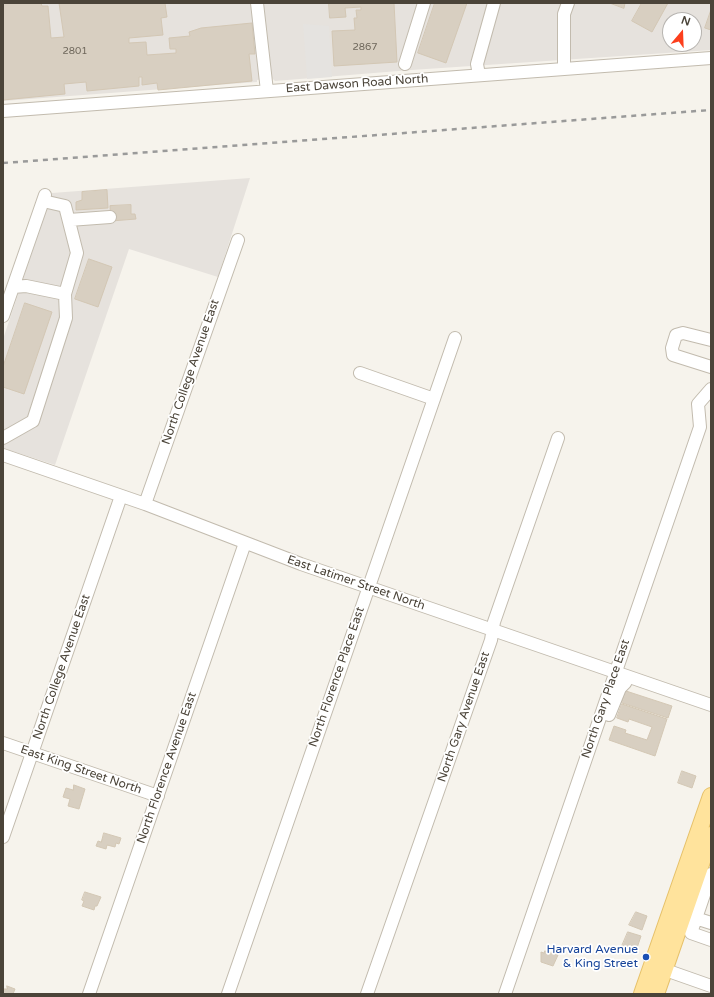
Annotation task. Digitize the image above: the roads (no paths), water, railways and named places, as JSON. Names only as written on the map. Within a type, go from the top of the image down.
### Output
[{"type":"main road","points":[[642,994],[690,916],[706,841],[711,796]]},
{"type":"main road","points":[[656,994],[658,968],[706,841]]},
{"type":"street","points":[[256,3],[267,91]]},
{"type":"street","points":[[405,64],[424,3]]},
{"type":"street","points":[[479,75],[477,64],[494,3]]},
{"type":"street","points":[[564,69],[564,14],[568,3]]},
{"type":"street","name":"East Dawson Road North","points":[[3,111],[711,58]]},
{"type":"street","points":[[3,316],[44,198],[65,206],[77,253],[65,294],[66,318],[33,421],[3,438]]},
{"type":"street","points":[[69,220],[110,217]]},
{"type":"street","name":"North College Avenue East","points":[[145,504],[238,240]]},
{"type":"street","points":[[13,287],[26,286],[65,294]]},
{"type":"street","points":[[711,340],[683,334],[676,336],[672,348],[673,355],[711,367]]},
{"type":"street","name":"North Florence Place East","points":[[228,994],[455,338]]},
{"type":"street","points":[[360,373],[434,399]]},
{"type":"street","name":"North Gary Place East","points":[[505,994],[700,427],[698,404],[711,389]]},
{"type":"street","name":"North Gary Avenue East","points":[[367,994],[558,438]]},
{"type":"street","name":"East Latimer Street North","points":[[3,455],[145,504],[245,543],[368,587],[615,672],[626,680],[668,690],[711,705]]},
{"type":"street","name":"North College Avenue East","points":[[3,837],[121,496]]},
{"type":"street","name":"North Florence Avenue East","points":[[89,994],[245,543]]},
{"type":"street","points":[[596,732],[601,733],[604,730],[620,688],[626,680]]},
{"type":"street","name":"East King Street North","points":[[3,743],[158,796]]},
{"type":"street","points":[[711,874],[690,916],[691,933],[711,940]]},
{"type":"street","points":[[690,916],[711,923]]},
{"type":"street","points":[[658,968],[711,986]]},
{"type":"railway","points":[[3,163],[711,110]]},
{"type":"place","name":"Harvard Avenue & King Street","points":[[646,957]]}]
